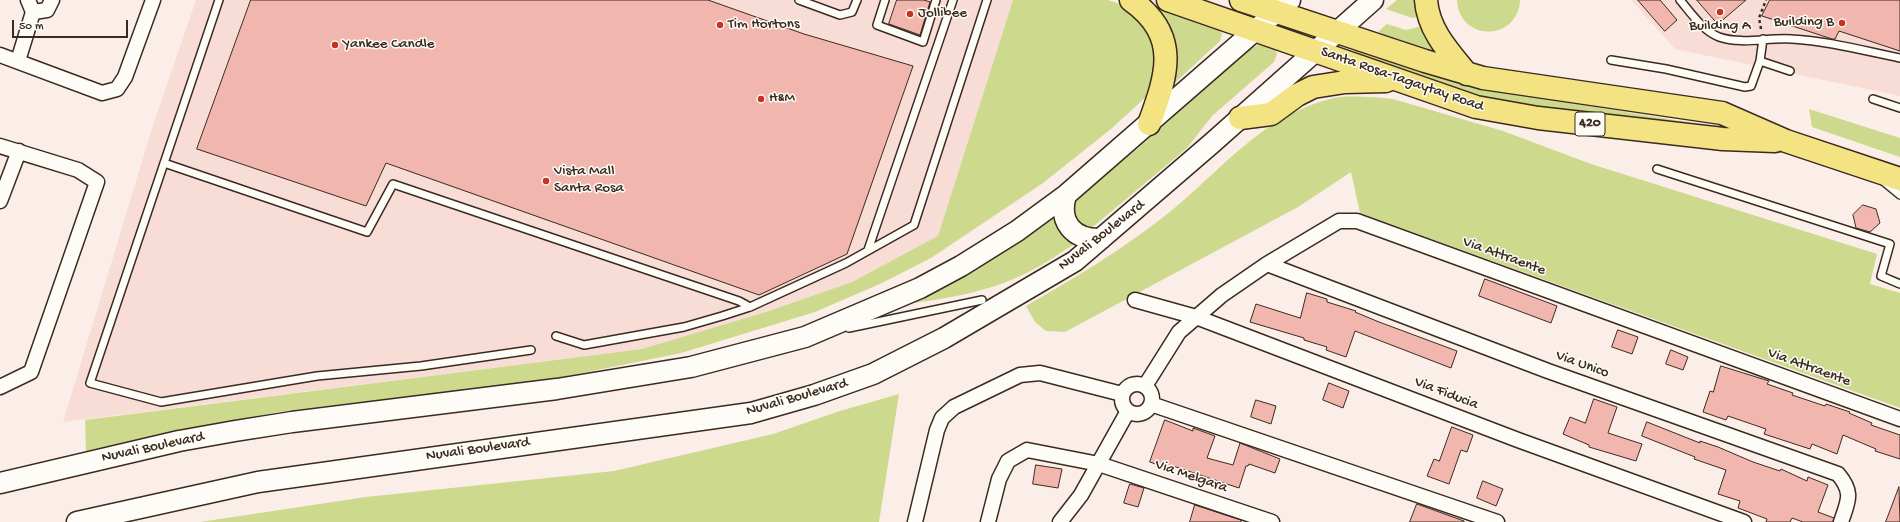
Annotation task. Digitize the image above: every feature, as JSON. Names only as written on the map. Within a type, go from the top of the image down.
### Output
[{"type":"main road","points":[[1131,0],[1149,15],[1156,24],[1161,34],[1165,49],[1165,74],[1149,124]]},
{"type":"main road","name":"Santa Rosa-Tagaytay Road","points":[[1168,0],[1315,50],[1459,102],[1500,112],[1723,139],[1786,141]]},
{"type":"main road","name":"Santa Rosa-Tagaytay Road","points":[[1241,0],[1283,6],[1336,32],[1467,74],[1535,87],[1722,113],[1786,141],[1900,179]]},
{"type":"main road","name":"Nuvali Boulevard","points":[[77,522],[215,490],[266,481],[554,439],[716,418],[778,406],[844,386],[873,374],[925,348],[1075,261],[1373,0]]},
{"type":"main road","points":[[1426,0],[1429,21],[1438,37],[1467,74]]},
{"type":"main road","name":"Nuvali Boulevard","points":[[0,483],[179,441],[292,422],[557,389],[691,367],[805,337],[920,288],[961,266],[1017,231],[1066,196],[1283,6]]},
{"type":"main road","points":[[1240,118],[1271,114],[1296,95],[1324,85],[1355,81],[1399,81]]},
{"type":"main road","points":[[1066,196],[1063,209],[1070,228],[1075,233],[1087,239],[1101,239]]},
{"type":"street","points":[[18,61],[30,6],[47,10],[52,0]]},
{"type":"street","points":[[0,55],[102,93],[117,89],[125,77],[153,0]]},
{"type":"street","points":[[0,146],[78,170],[97,182],[31,372],[0,387]]},
{"type":"street","points":[[0,200],[19,151]]},
{"type":"street","name":"Via Attraente","points":[[1145,386],[1179,332],[1222,295],[1267,264],[1339,221],[1357,221],[1900,419]]},
{"type":"street","name":"Via Unico","points":[[1267,264],[1548,371],[1838,474],[1848,485],[1848,503],[1841,522]]},
{"type":"street","name":"Via Fiducia","points":[[1135,300],[1196,317],[1525,442],[1744,522]]},
{"type":"street","points":[[915,522],[937,430],[942,418],[954,407],[1020,375],[1040,373],[1122,394]]},
{"type":"street","points":[[1140,384],[1145,386],[1150,391],[1151,404],[1147,410],[1142,413],[1135,414],[1128,411],[1122,404],[1122,394],[1129,385],[1140,384]]},
{"type":"street","points":[[1151,404],[1497,522]]},
{"type":"street","points":[[1060,522],[1081,495],[1128,411]]},
{"type":"street","name":"Via Melgara","points":[[988,522],[999,479],[1008,461],[1027,450],[1099,464],[1272,522]]},
{"type":"lane","points":[[219,0],[90,384],[161,402],[317,376],[421,366],[531,350]]},
{"type":"lane","points":[[799,0],[840,14],[852,12],[856,0]]},
{"type":"lane","points":[[885,0],[877,25],[922,42],[936,0]]},
{"type":"lane","points":[[556,336],[584,344],[684,327],[750,307],[846,263],[914,225],[987,0]]},
{"type":"lane","points":[[1680,0],[1698,22],[1709,32],[1720,38],[1739,41],[1763,39],[1808,40],[1900,58]]},
{"type":"lane","points":[[868,250],[950,1]]},
{"type":"lane","points":[[1611,60],[1666,69],[1745,87],[1751,86],[1760,61],[1763,39]]},
{"type":"lane","points":[[1760,61],[1790,71]]},
{"type":"lane","points":[[1873,99],[1900,108]]},
{"type":"lane","points":[[164,163],[367,232],[394,184],[739,301],[750,307]]},
{"type":"lane","points":[[1866,167],[1900,195]]},
{"type":"lane","points":[[1657,169],[1890,244],[1881,276],[1900,284]]},
{"type":"lane","name":"Nuvali Boulevard","points":[[805,337],[982,300]]},
{"type":"path","points":[[1763,39],[1759,18],[1766,0]]},
{"type":"shaded area","name":"Vista Mall Santa Rosa","points":[[196,0],[1013,0],[938,237],[852,282],[769,311],[642,349],[63,422],[153,125]]},
{"type":"shaded area","points":[[1631,0],[1900,0],[1900,96],[1675,49]]},
{"type":"green space","points":[[1013,0],[1108,0],[1128,7],[1159,43],[1153,87],[1147,96],[1111,129],[1043,183],[931,258],[882,283],[815,312],[681,353],[553,379],[277,412],[86,452],[85,420],[642,349],[769,311],[852,282],[938,236]]},
{"type":"green space","points":[[1397,0],[1420,0],[1422,16],[1412,18],[1386,9]]},
{"type":"green space","points":[[1457,0],[1520,0],[1517,14],[1510,24],[1500,30],[1488,32],[1477,30],[1467,24],[1460,14]]},
{"type":"green space","points":[[1149,4],[1216,27],[1222,33],[1220,41],[1168,89]]},
{"type":"green space","points":[[1387,24],[1406,30],[1426,25],[1441,54],[1378,32]]},
{"type":"green space","points":[[1260,44],[1275,49],[1277,54],[1274,62],[1212,116],[1187,148],[1094,226],[1088,228],[1080,225],[1073,211],[1072,201],[1136,150],[1250,49]]},
{"type":"green space","points":[[1357,50],[1472,87],[1736,130],[1521,106],[1469,95],[1355,57],[1354,52]]},
{"type":"green space","points":[[1346,97],[1393,99],[1503,131],[1591,164],[1877,254],[1870,284],[1900,293],[1900,408],[1360,213],[1351,172],[1298,207],[1065,332],[1046,331],[1035,322],[1026,306],[1098,263],[1149,228],[1185,199],[1223,164],[1262,132],[1283,118],[1305,107],[1330,99]]},
{"type":"green space","points":[[1809,109],[1900,138],[1900,157],[1812,127]]},
{"type":"green space","points":[[1056,213],[1060,227],[1071,241],[1076,243],[1048,261],[1026,273],[992,287],[948,298],[905,304]]},
{"type":"green space","points":[[899,394],[879,522],[200,522],[366,497],[614,471],[773,434],[840,411]]},
{"type":"building","points":[[251,0],[708,0],[804,34],[913,66],[847,254],[759,295],[386,163],[366,206],[197,149]]},
{"type":"building","name":"Jollibee","points":[[897,0],[924,0],[930,2],[920,35],[889,24]]},
{"type":"building","points":[[1638,0],[1660,0],[1677,20],[1665,31]]},
{"type":"building","name":"Building A","points":[[1697,0],[1746,0],[1718,24]]},
{"type":"building","name":"Building B","points":[[1770,0],[1900,0],[1900,51],[1839,31],[1835,39],[1832,39],[1762,16]]},
{"type":"building","points":[[1863,205],[1876,209],[1880,223],[1870,232],[1856,228],[1853,215]]},
{"type":"building","points":[[1485,279],[1557,306],[1551,323],[1479,296]]},
{"type":"building","points":[[1307,293],[1327,299],[1327,302],[1356,311],[1355,312],[1379,322],[1457,351],[1451,368],[1355,331],[1346,357],[1326,350],[1327,347],[1304,340],[1304,338],[1250,322],[1256,304],[1300,318]]},
{"type":"building","points":[[1618,330],[1638,337],[1632,354],[1612,347]]},
{"type":"building","points":[[1671,350],[1688,357],[1683,370],[1666,364]]},
{"type":"building","points":[[1721,366],[1769,381],[1767,384],[1793,393],[1792,395],[1825,406],[1826,404],[1850,412],[1849,413],[1872,423],[1871,425],[1900,435],[1900,459],[1875,451],[1876,449],[1843,435],[1837,454],[1812,444],[1810,449],[1764,434],[1766,429],[1728,416],[1726,420],[1703,412],[1710,391],[1713,392]]},
{"type":"building","points":[[1329,383],[1349,391],[1343,408],[1323,400]]},
{"type":"building","points":[[1594,399],[1617,407],[1608,433],[1642,444],[1636,461],[1589,447],[1589,445],[1563,434],[1570,417],[1585,423]]},
{"type":"building","points":[[1256,400],[1276,406],[1271,424],[1251,417]]},
{"type":"building","points":[[1165,420],[1193,431],[1193,428],[1215,436],[1207,458],[1233,465],[1240,443],[1280,459],[1275,473],[1249,464],[1246,466],[1239,488],[1173,466],[1171,470],[1150,462]]},
{"type":"building","points":[[1647,422],[1700,443],[1700,441],[1718,447],[1753,462],[1780,471],[1781,469],[1807,481],[1808,477],[1828,485],[1818,512],[1834,518],[1833,522],[1803,522],[1792,518],[1790,522],[1766,522],[1767,519],[1738,508],[1740,501],[1718,494],[1726,470],[1694,459],[1695,457],[1642,436]]},
{"type":"building","points":[[1452,427],[1473,435],[1467,452],[1461,450],[1449,484],[1427,476],[1434,459],[1439,461]]},
{"type":"building","points":[[1036,465],[1062,469],[1058,488],[1033,484]]},
{"type":"building","points":[[1483,481],[1503,489],[1496,506],[1477,498]]},
{"type":"building","points":[[1130,484],[1144,488],[1138,507],[1124,503]]},
{"type":"building","points":[[1899,487],[1900,522],[1886,522]]},
{"type":"building","points":[[1417,504],[1464,521],[1464,522],[1410,522]]},
{"type":"building","points":[[1195,505],[1241,520],[1241,522],[1190,522]]},
{"type":"place","name":"Building A","points":[[1720,12]]},
{"type":"place","name":"Jollibee","points":[[910,14]]},
{"type":"place","name":"Building B","points":[[1842,23]]},
{"type":"place","name":"Tim Hortons","points":[[720,25]]},
{"type":"place","name":"Yankee Candle","points":[[335,45]]},
{"type":"place","name":"H&M","points":[[761,99]]},
{"type":"place","name":"Vista Mall Santa Rosa","points":[[546,181]]}]
